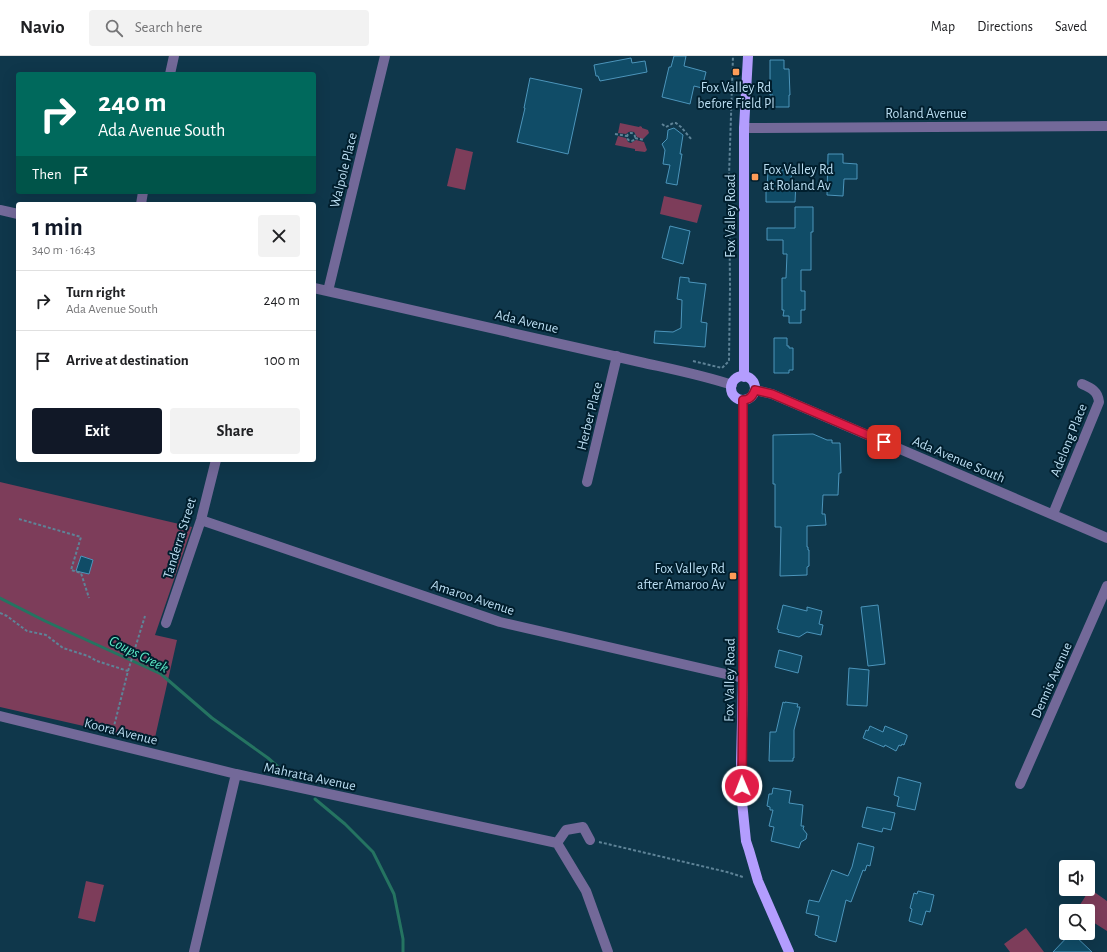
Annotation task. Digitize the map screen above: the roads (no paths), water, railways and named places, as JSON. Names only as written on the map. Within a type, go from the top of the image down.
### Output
[{"type":"main road","name":"Fox Valley Road","points":[[744,377],[744,128],[748,56]]},
{"type":"main road","points":[[744,377],[750,379],[755,387],[754,394],[751,398],[739,400],[734,395],[732,385],[736,379],[744,377]]},
{"type":"main road","name":"Fox Valley Road","points":[[743,400],[742,802],[746,841],[758,880],[789,952]]},
{"type":"street","points":[[170,72],[174,56]]},
{"type":"street","name":"Walpole Place","points":[[328,291],[385,56]]},
{"type":"street","name":"Roland Avenue","points":[[744,128],[1107,126]]},
{"type":"street","points":[[0,210],[16,214]]},
{"type":"street","name":"Ada Avenue","points":[[316,288],[618,356],[732,385]]},
{"type":"street","name":"Herber Place","points":[[587,482],[618,356]]},
{"type":"street","name":"Adelong Place","points":[[1053,514],[1099,402],[1097,394],[1082,384]]},
{"type":"street","name":"Ada Avenue South","points":[[755,390],[772,394],[1107,538]]},
{"type":"street","name":"Tanderra Street","points":[[166,623],[201,520],[216,462]]},
{"type":"street","name":"Amaroo Avenue","points":[[201,520],[500,622],[743,678]]},
{"type":"street","name":"Dennis Avenue","points":[[1020,784],[1107,586]]},
{"type":"street","name":"Koora Avenue","points":[[0,716],[236,774]]},
{"type":"street","points":[[194,952],[236,774]]},
{"type":"street","name":"Mahratta Avenue","points":[[236,774],[557,843]]},
{"type":"street","points":[[590,840],[584,827],[566,830],[557,843],[586,891],[608,952]]},
{"type":"waterway","name":"Coups Creek","points":[[0,598],[45,621],[161,674],[212,718],[268,758],[292,779]]},
{"type":"waterway","name":"Coups Creek","points":[[315,799],[345,824],[373,852],[394,894],[403,939],[403,952]]},
{"type":"place","name":"Fox Valley Rd before Field Pl","points":[[736,72]]},
{"type":"place","name":"Fox Valley Rd at Roland Av","points":[[755,177]]},
{"type":"place","name":"Fox Valley Rd after Amaroo Av","points":[[733,576]]}]
